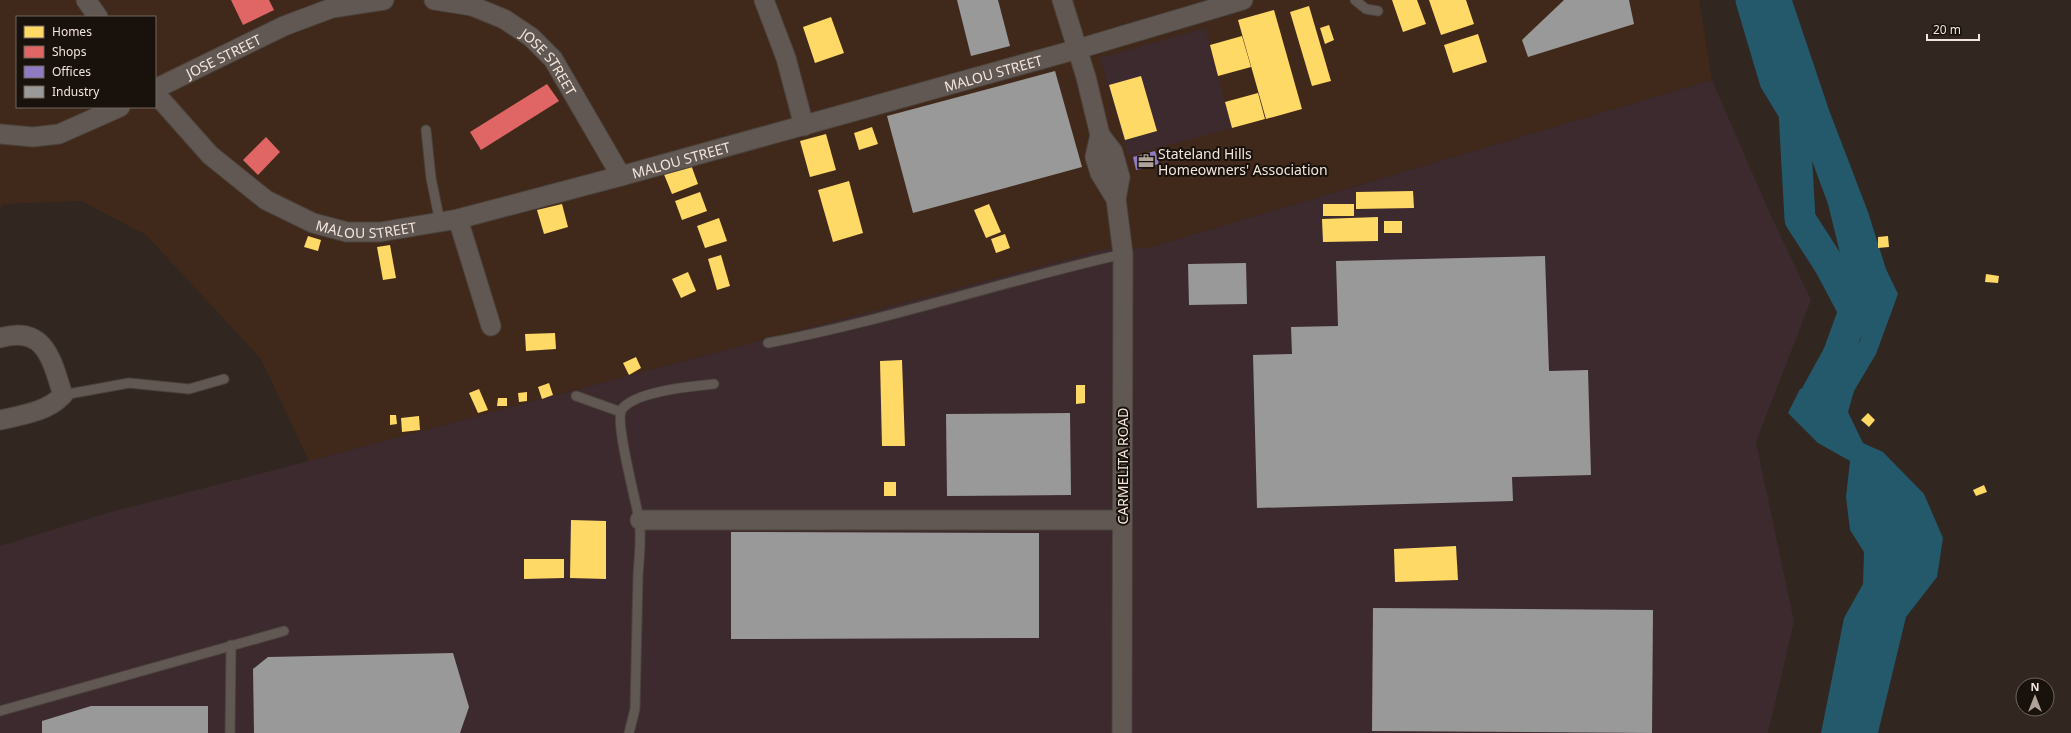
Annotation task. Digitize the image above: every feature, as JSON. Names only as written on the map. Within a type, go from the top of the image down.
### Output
[{"type":"street","points":[[86,0],[97,16]]},
{"type":"street","name":"JOSE STREET","points":[[156,89],[284,26],[332,8],[384,0]]},
{"type":"street","name":"JOSE STREET","points":[[434,0],[472,3],[504,19],[531,37],[553,59],[620,176]]},
{"type":"street","points":[[764,0],[786,58],[804,126]]},
{"type":"street","name":"CARMELITA ROAD","points":[[1062,0],[1078,49],[1100,135],[1113,152],[1120,177],[1116,199],[1123,254],[1122,733]]},
{"type":"street","name":"MALOU STREET","points":[[156,94],[210,155],[266,200],[313,223],[348,232],[380,232],[449,220],[620,176],[1078,49],[1243,0]]},
{"type":"street","points":[[0,134],[33,137],[58,134],[118,108]]},
{"type":"street","points":[[449,220],[491,326]]},
{"type":"street","points":[[0,338],[19,334],[30,337],[44,346],[52,361],[63,396],[57,402],[41,410],[0,420]]},
{"type":"street","points":[[640,520],[1122,520]]},
{"type":"lane","points":[[1355,0],[1366,9],[1378,11]]},
{"type":"lane","points":[[426,130],[431,178],[449,220]]},
{"type":"lane","points":[[768,343],[812,335],[1057,269],[1123,254]]},
{"type":"lane","points":[[63,396],[130,383],[190,389],[224,379]]},
{"type":"lane","points":[[630,733],[635,709],[640,520],[622,435],[621,412],[629,404],[651,394],[684,387],[714,384]]},
{"type":"lane","points":[[576,396],[621,412]]},
{"type":"lane","points":[[0,711],[284,631]]},
{"type":"lane","points":[[230,733],[231,645]]},
{"type":"shaded area","points":[[0,0],[1699,0],[1712,80],[1148,248],[1105,249],[309,461],[261,359],[146,235],[81,201],[3,204],[0,209]]},
{"type":"shaded area","points":[[1205,28],[1232,128],[1128,156],[1100,58]]},
{"type":"shaded area","points":[[1712,80],[1767,207],[1811,300],[1756,442],[1794,622],[1768,733],[0,733],[0,546],[107,513],[309,461],[1105,249],[1148,248]]},
{"type":"water","points":[[1751,0],[1792,0],[1829,110],[1868,212],[1886,269],[1898,294],[1876,354],[1854,391],[1848,412],[1863,443],[1883,452],[1924,494],[1943,538],[1937,577],[1906,617],[1878,733],[1821,733],[1844,618],[1863,584],[1864,552],[1850,530],[1846,497],[1850,461],[1818,443],[1788,413],[1800,389],[1823,381],[1838,373],[1849,360],[1861,339],[1828,204],[1794,112],[1775,81]]},
{"type":"building: Homes","points":[[1392,0],[1417,0],[1426,24],[1403,32]]},
{"type":"building: Homes","points":[[1429,0],[1466,0],[1474,24],[1441,35]]},
{"type":"building: Homes","points":[[1309,6],[1331,81],[1312,86],[1290,12]]},
{"type":"building: Homes","points":[[1274,10],[1302,109],[1266,119],[1238,20]]},
{"type":"building: Homes","points":[[831,17],[844,53],[815,63],[803,27]]},
{"type":"building: Homes","points":[[1329,25],[1334,40],[1325,44],[1320,28]]},
{"type":"building: Homes","points":[[1478,34],[1487,62],[1453,73],[1444,45]]},
{"type":"building: Homes","points":[[1242,36],[1251,67],[1218,76],[1210,45]]},
{"type":"building: Homes","points":[[1141,76],[1157,131],[1125,140],[1109,85]]},
{"type":"building: Homes","points":[[1258,93],[1265,119],[1232,128],[1225,102]]},
{"type":"building: Homes","points":[[872,127],[878,144],[859,150],[854,133]]},
{"type":"building: Homes","points":[[826,134],[836,170],[810,177],[800,141]]},
{"type":"building: Homes","points":[[690,162],[698,184],[672,194],[663,172]]},
{"type":"building: Homes","points":[[849,181],[863,233],[833,242],[818,190]]},
{"type":"building: Homes","points":[[1413,191],[1414,208],[1356,209],[1356,192]]},
{"type":"building: Homes","points":[[700,192],[707,211],[682,220],[675,201]]},
{"type":"building: Homes","points":[[562,204],[568,227],[544,234],[537,210]]},
{"type":"building: Homes","points":[[989,204],[1001,232],[986,238],[974,210]]},
{"type":"building: Homes","points":[[1323,204],[1354,204],[1354,216],[1323,216]]},
{"type":"building: Homes","points":[[1378,217],[1378,241],[1323,242],[1322,219]]},
{"type":"building: Homes","points":[[719,218],[727,241],[705,248],[697,226]]},
{"type":"building: Homes","points":[[1384,221],[1402,221],[1402,233],[1384,233]]},
{"type":"building: Homes","points":[[1005,234],[1010,248],[996,253],[991,239]]},
{"type":"building: Homes","points":[[308,236],[321,240],[318,251],[304,247]]},
{"type":"building: Homes","points":[[1888,236],[1889,247],[1878,248],[1878,237]]},
{"type":"building: Homes","points":[[390,245],[396,278],[383,280],[377,247]]},
{"type":"building: Homes","points":[[721,255],[730,286],[717,290],[708,259]]},
{"type":"building: Homes","points":[[688,272],[696,291],[681,298],[672,279]]},
{"type":"building: Homes","points":[[1986,274],[1999,276],[1998,283],[1985,282]]},
{"type":"building: Homes","points":[[555,333],[556,349],[526,351],[525,334]]},
{"type":"building: Homes","points":[[636,357],[641,368],[629,375],[623,363]]},
{"type":"building: Homes","points":[[902,360],[905,446],[882,446],[880,361]]},
{"type":"building: Homes","points":[[549,383],[553,395],[542,399],[538,387]]},
{"type":"building: Homes","points":[[1076,385],[1085,385],[1085,403],[1076,404]]},
{"type":"building: Homes","points":[[479,389],[488,410],[478,413],[469,393]]},
{"type":"building: Homes","points":[[527,392],[527,401],[519,402],[518,393]]},
{"type":"building: Homes","points":[[498,398],[507,398],[507,406],[497,406]]},
{"type":"building: Homes","points":[[1868,413],[1875,420],[1869,427],[1861,420]]},
{"type":"building: Homes","points":[[390,415],[396,415],[397,424],[390,425]]},
{"type":"building: Homes","points":[[419,416],[420,430],[402,432],[401,418]]},
{"type":"building: Homes","points":[[884,482],[896,482],[896,496],[884,496]]},
{"type":"building: Homes","points":[[1984,485],[1987,492],[1976,496],[1973,490]]},
{"type":"building: Homes","points":[[571,520],[606,521],[606,579],[570,578]]},
{"type":"building: Homes","points":[[1456,546],[1458,580],[1395,582],[1394,549]]},
{"type":"building: Homes","points":[[524,559],[564,559],[564,578],[524,579]]},
{"type":"building: Shops","points":[[231,0],[269,0],[274,10],[243,25]]},
{"type":"building: Shops","points":[[547,84],[559,101],[481,150],[470,132]]},
{"type":"building: Shops","points":[[266,137],[280,152],[258,175],[243,160]]},
{"type":"building: Offices","name":"Stateland Hills Homeowners' Association","points":[[1155,151],[1159,164],[1136,170],[1133,157]]},
{"type":"building: Industry","points":[[957,0],[998,0],[1010,46],[971,56]]},
{"type":"building: Industry","points":[[1564,0],[1629,0],[1634,24],[1528,57],[1522,40]]},
{"type":"building: Industry","points":[[1055,71],[1082,167],[913,213],[887,116]]},
{"type":"building: Industry","points":[[1545,256],[1549,371],[1588,370],[1591,475],[1512,477],[1513,501],[1257,508],[1253,355],[1292,354],[1291,327],[1338,326],[1336,261]]},
{"type":"building: Industry","points":[[1246,263],[1247,304],[1189,305],[1188,264]]},
{"type":"building: Industry","points":[[1070,413],[1071,495],[947,496],[946,414]]},
{"type":"building: Industry","points":[[731,532],[1039,533],[1039,638],[731,639]]},
{"type":"building: Industry","points":[[1373,608],[1653,610],[1652,733],[1372,731]]},
{"type":"building: Industry","points":[[453,653],[469,707],[460,733],[254,733],[253,669],[268,657]]},
{"type":"building: Industry","points":[[91,706],[208,706],[208,733],[42,733],[42,721]]},
{"type":"waterway","points":[[1751,0],[1775,81],[1794,112],[1800,219],[1829,264],[1854,311],[1838,355],[1811,404],[1822,415]]},
{"type":"place","name":"Stateland Hills Homeowners' Association","points":[[1146,161]]}]
